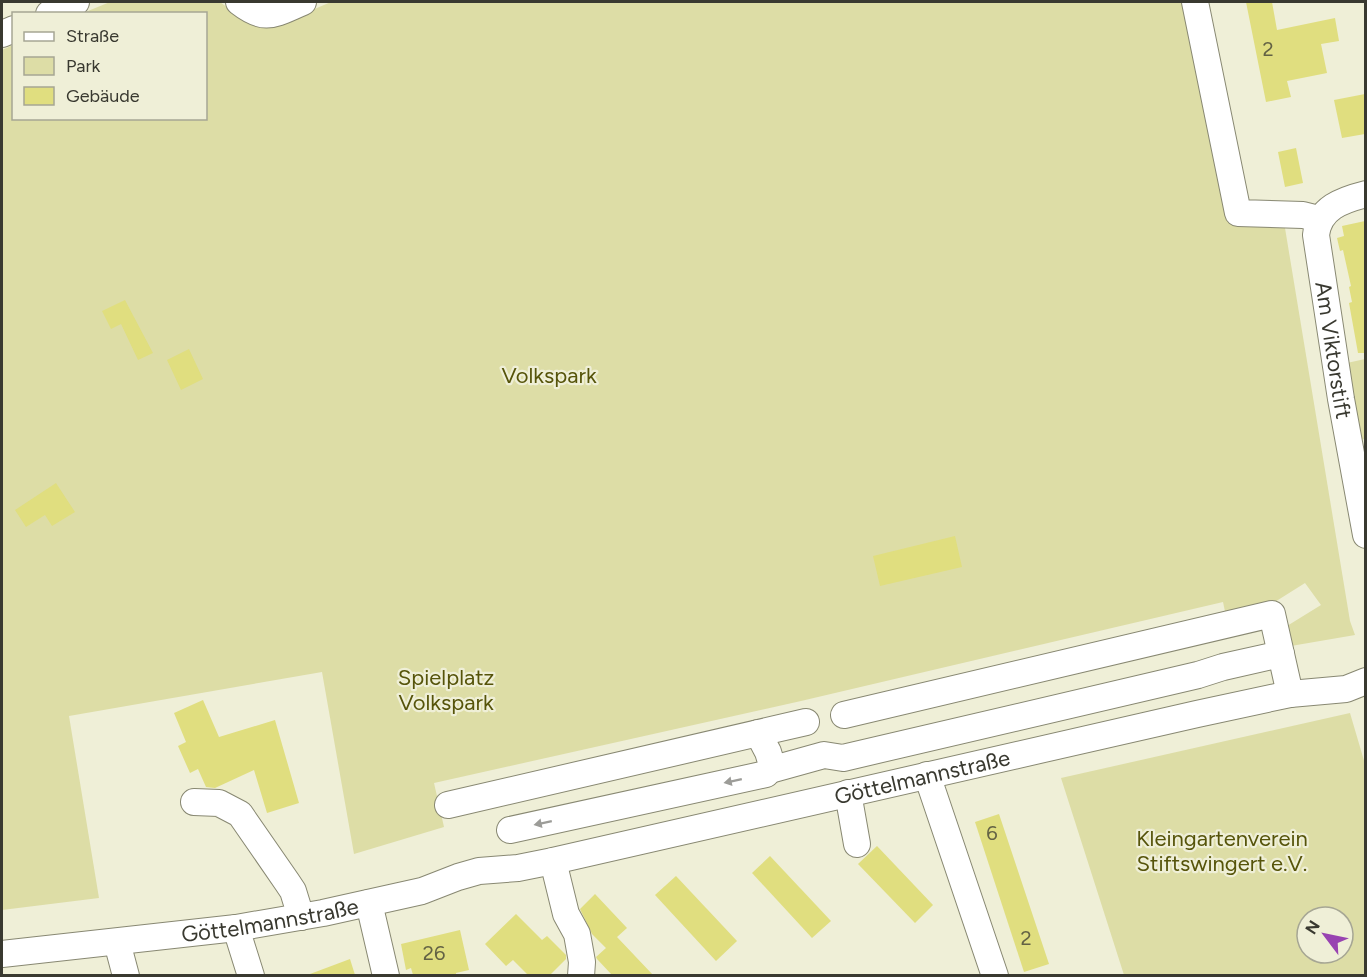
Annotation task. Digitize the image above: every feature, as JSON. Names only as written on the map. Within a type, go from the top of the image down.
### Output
[{"type":"street","points":[[54,12],[76,2]]},
{"type":"street","points":[[239,2],[253,13],[269,15],[303,2]]},
{"type":"street","points":[[1195,2],[1238,213],[1303,215],[1319,219],[1328,208],[1365,194]]},
{"type":"street","name":"Am Viktorstift","points":[[1319,219],[1316,235],[1365,535]]},
{"type":"street","points":[[844,715],[1272,614],[1290,694]]},
{"type":"street","points":[[510,830],[766,774],[770,770],[824,755],[843,758],[1281,654]]},
{"type":"street","name":"Göttelmannstraße","points":[[1290,694],[1336,676],[1365,672]]},
{"type":"street","name":"Göttelmannstraße","points":[[2,954],[236,928],[301,917],[422,891],[480,871],[518,868],[554,861],[1290,694],[1346,689],[1365,681]]},
{"type":"street","points":[[448,804],[806,722]]},
{"type":"street","points":[[758,734],[770,758],[772,765],[770,770]]},
{"type":"street","points":[[927,775],[995,975]]},
{"type":"street","points":[[502,792],[518,868]]},
{"type":"street","points":[[848,794],[857,844]]},
{"type":"street","points":[[194,802],[219,803],[240,814],[293,891],[301,917]]},
{"type":"street","points":[[554,861],[566,914],[577,934],[582,962],[581,975]]},
{"type":"street","points":[[369,903],[387,975]]},
{"type":"street","points":[[236,928],[251,975]]},
{"type":"street","points":[[117,942],[126,975]]},
{"type":"green space","name":"Volkspark","points":[[110,2],[220,2],[236,14],[272,27],[331,2],[1185,2],[1228,221],[1284,222],[1350,621],[1355,635],[1291,646],[1287,626],[1321,605],[1305,583],[1259,612],[1227,621],[1223,602],[801,701],[434,783],[444,827],[354,854],[322,672],[69,716],[99,898],[2,910],[2,50],[12,45],[12,120],[207,120],[207,12],[85,12]]},
{"type":"green space","points":[[1365,359],[1365,439],[1359,440],[1347,363]]},
{"type":"green space","name":"Kleingartenverein Stiftswingert e.V.","points":[[1350,713],[1365,764],[1365,975],[1124,975],[1061,778]]},
{"type":"building","points":[[1246,2],[1272,2],[1277,30],[1335,18],[1339,41],[1321,44],[1327,73],[1287,81],[1291,97],[1266,102]]},
{"type":"building","points":[[1365,94],[1365,134],[1342,138],[1334,100]]},
{"type":"building","points":[[1296,148],[1303,183],[1285,187],[1278,152]]},
{"type":"building","points":[[1365,221],[1365,353],[1358,353],[1349,303],[1352,302],[1349,287],[1351,286],[1343,250],[1340,251],[1337,238],[1344,236],[1342,226]]},
{"type":"building","points":[[125,300],[153,353],[138,360],[121,324],[111,329],[102,311]]},
{"type":"building","points":[[189,349],[203,379],[181,390],[167,360]]},
{"type":"building","points":[[56,483],[75,512],[52,526],[45,515],[26,527],[15,510]]},
{"type":"building","points":[[955,536],[962,567],[880,586],[873,556]]},
{"type":"building","points":[[203,700],[219,737],[275,720],[299,803],[267,813],[254,770],[215,788],[206,787],[198,769],[190,773],[178,746],[186,742],[174,713]]},
{"type":"building","points":[[999,814],[1049,964],[1024,972],[975,822]]},
{"type":"building","points":[[877,846],[933,905],[915,923],[858,864]]},
{"type":"building","points":[[770,856],[831,921],[812,938],[752,873]]},
{"type":"building","points":[[676,876],[737,941],[716,961],[655,895]]},
{"type":"building","points":[[595,894],[627,928],[617,937],[653,975],[612,975],[597,959],[596,957],[606,948],[592,934],[580,909]]},
{"type":"building","points":[[516,914],[542,940],[547,936],[566,955],[566,959],[550,975],[528,975],[513,960],[506,966],[485,944]]},
{"type":"building","points":[[460,930],[469,970],[456,973],[456,975],[413,975],[411,968],[406,970],[401,944]]},
{"type":"building","points":[[350,959],[355,975],[310,974]]},
{"type":"park label","name":"Spielplatz Volkspark","points":[[446,690]]}]
